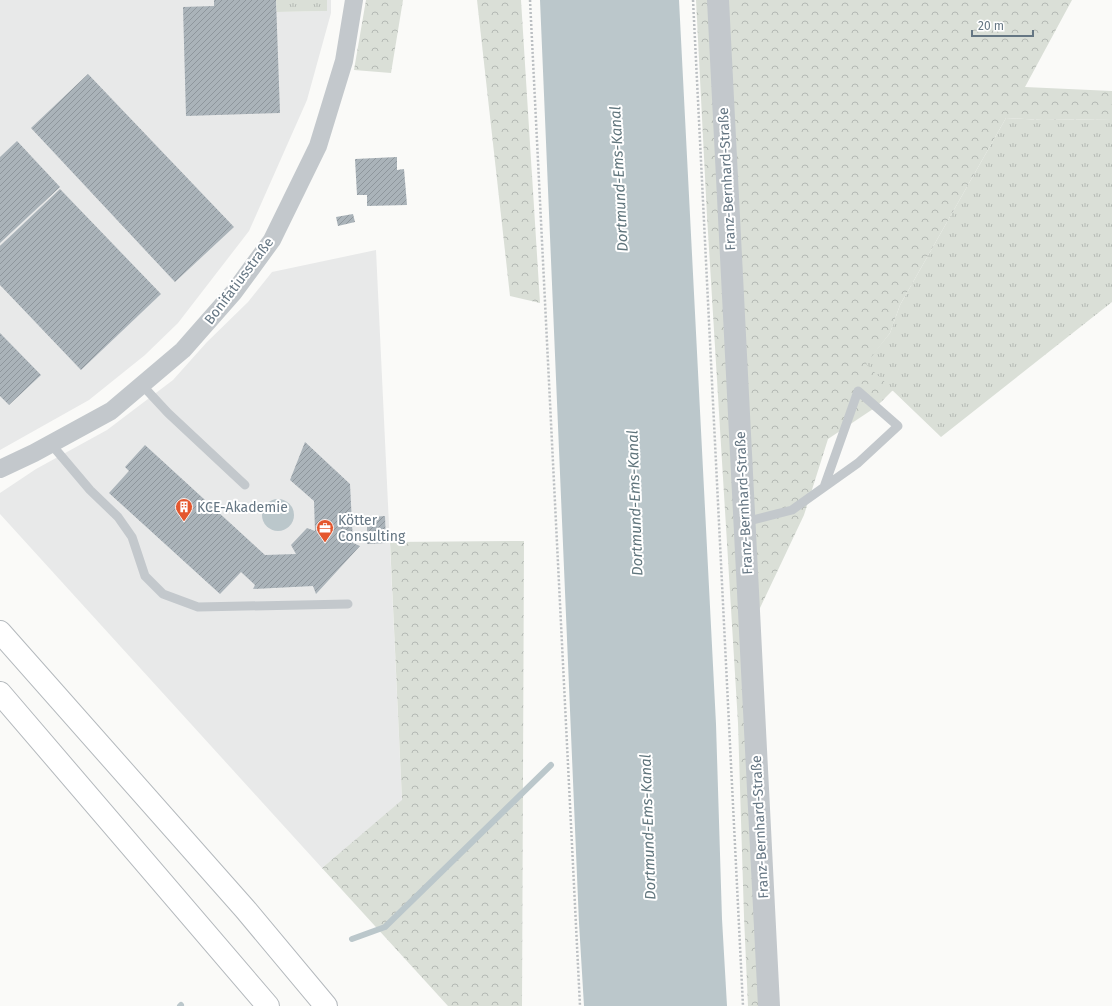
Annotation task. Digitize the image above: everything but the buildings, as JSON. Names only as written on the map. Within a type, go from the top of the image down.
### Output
[{"type":"highway","points":[[0,632],[245,909],[326,1006]]},
{"type":"highway","points":[[0,693],[268,1006]]},
{"type":"street","name":"Bonifatiusstraße","points":[[0,469],[111,411],[183,350],[234,292],[278,228],[318,146],[344,61],[354,0]]},
{"type":"street","name":"Franz-Bernhard-Straße","points":[[718,0],[769,1006]]},
{"type":"lane","points":[[142,384],[168,413],[245,486]]},
{"type":"lane","points":[[745,522],[792,510],[858,463],[898,426],[858,391],[824,487]]},
{"type":"lane","points":[[50,444],[90,490],[118,517],[132,536],[145,576],[163,594],[198,607],[348,604]]},
{"type":"path","points":[[530,0],[580,1006]]},
{"type":"path","points":[[693,0],[743,1006]]},
{"type":"shaded area","points":[[0,0],[276,0],[277,12],[326,11],[327,0],[331,0],[331,13],[307,100],[249,231],[178,323],[145,355],[89,400],[0,450]]},
{"type":"shaded area","points":[[376,250],[402,801],[322,868],[0,514],[0,493],[36,469],[107,430],[173,380],[207,342],[248,302],[272,272]]},
{"type":"green space","points":[[276,0],[327,0],[327,11],[277,12]]},
{"type":"green space","points":[[366,0],[403,0],[391,73],[354,70]]},
{"type":"green space","points":[[477,0],[521,0],[540,303],[510,296]]},
{"type":"green space","points":[[696,0],[1072,0],[1025,87],[1112,91],[1112,119],[1043,120],[1006,118],[900,305],[890,333],[866,364],[893,390],[876,407],[828,439],[804,515],[750,629],[769,1006],[748,1006],[738,723],[707,216]]},
{"type":"green space","points":[[1006,118],[1043,120],[1112,119],[1112,302],[941,437],[865,364],[890,333],[900,305]]},
{"type":"green space","points":[[524,541],[522,1006],[448,1006],[322,868],[402,800],[390,542]]},
{"type":"water","name":"Dortmund-Ems-Kanal","points":[[540,0],[679,0],[716,724],[722,919],[727,1006],[584,1006],[579,923]]},
{"type":"water","points":[[275,499],[281,499],[290,503],[294,515],[290,527],[281,531],[275,531],[266,527],[262,518],[262,512],[266,503]]},
{"type":"waterway","points":[[352,939],[385,927],[551,765]]},
{"type":"place","name":"KCE-Akademie","points":[[184,522]]},
{"type":"place","name":"Kötter Consulting","points":[[325,543]]}]
